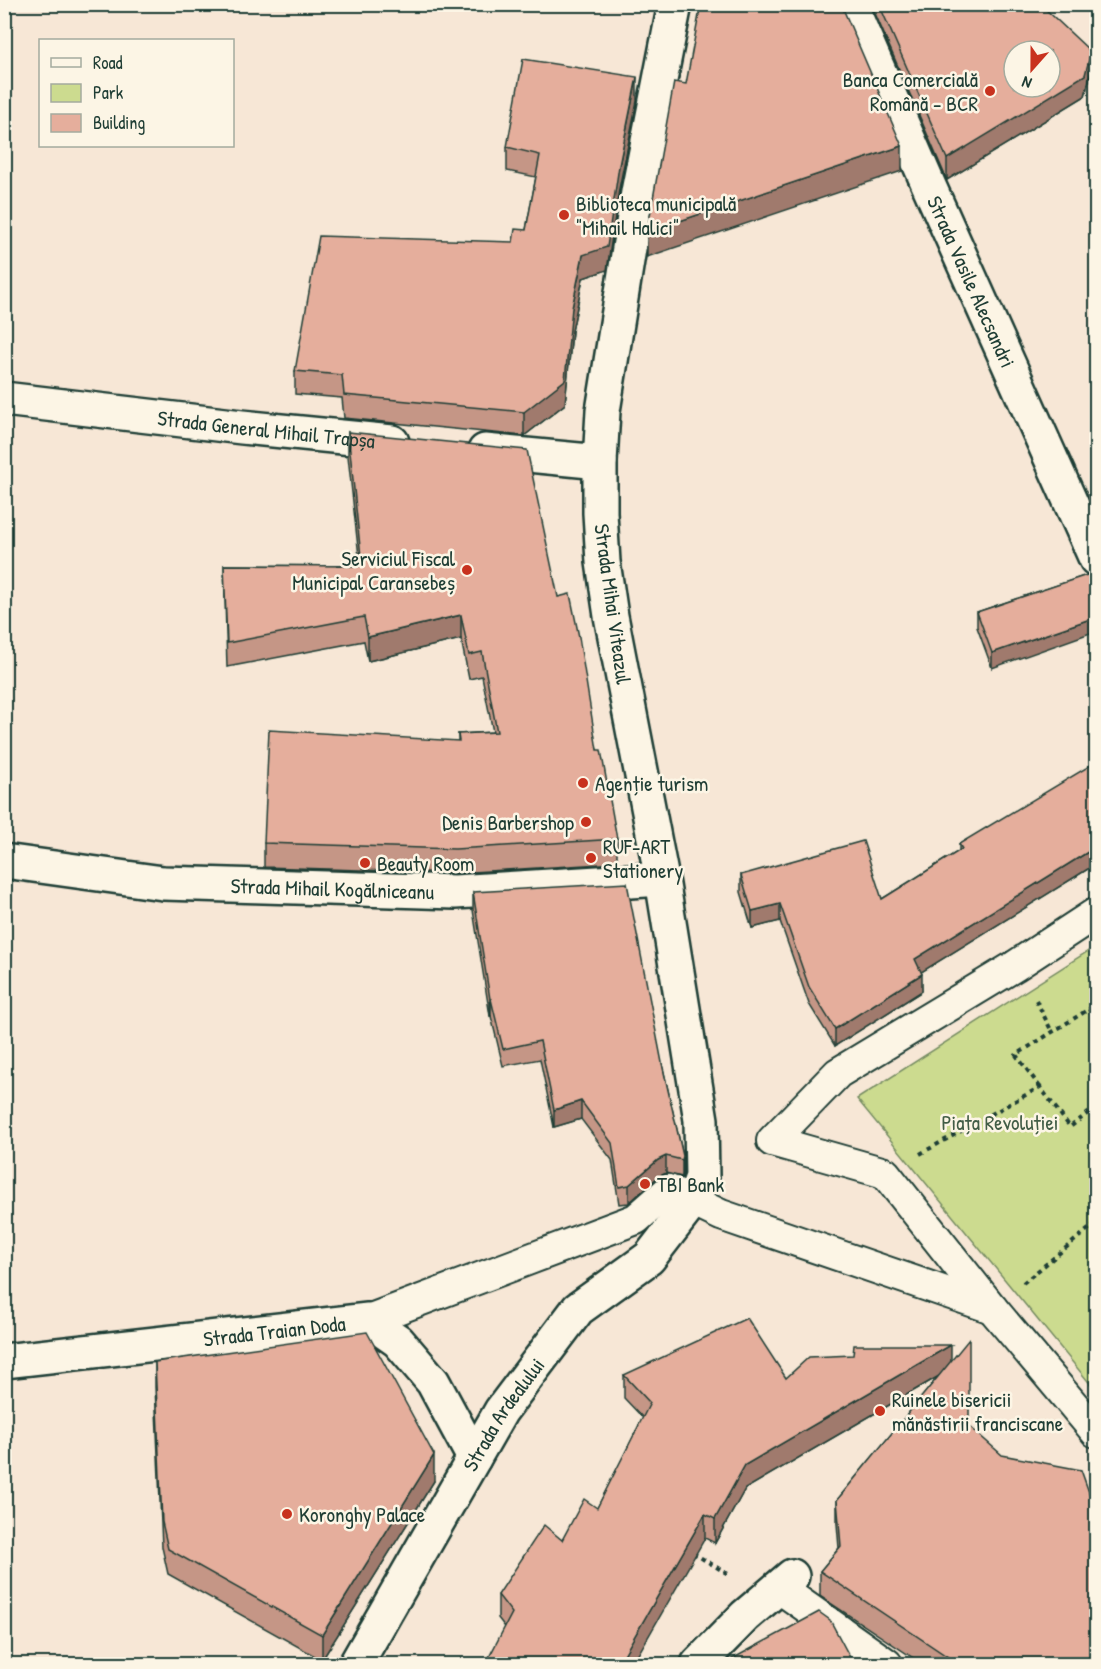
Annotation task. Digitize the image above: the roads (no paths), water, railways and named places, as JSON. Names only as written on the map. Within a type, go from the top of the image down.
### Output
[{"type":"main road","name":"Strada Mihai Viteazul","points":[[675,4],[636,202],[603,411],[600,462],[603,562],[627,702],[662,879],[701,1120],[702,1177],[693,1201]]},
{"type":"main road","name":"Strada Vasile Alecsandri","points":[[850,4],[1096,559]]},
{"type":"main road","name":"Strada General Mihail Trapșa","points":[[4,399],[242,427],[421,444]]},
{"type":"main road","points":[[457,448],[600,462]]},
{"type":"main road","name":"Strada Mihail Kogălniceanu","points":[[4,861],[164,883],[455,892],[662,879]]},
{"type":"main road","name":"Strada Ardealului","points":[[356,1665],[501,1411],[578,1309],[649,1258],[693,1201]]},
{"type":"main road","name":"Strada Traian Doda","points":[[4,1361],[368,1320],[398,1341],[433,1382],[474,1458]]},
{"type":"main road","points":[[698,1665],[746,1616],[779,1587]]},
{"type":"street","points":[[1096,913],[1015,966],[838,1073],[772,1141],[885,1173],[992,1308],[1096,1432]]},
{"type":"street","points":[[368,1320],[636,1219],[669,1190],[722,1215],[992,1308]]},
{"type":"street","points":[[779,1587],[887,1665]]},
{"type":"place","name":"Banca Comercială Română - BCR","points":[[990,91]]},
{"type":"place","name":"Biblioteca municipală \"Mihail Halici\"","points":[[564,215]]},
{"type":"place","name":"Serviciul Fiscal Municipal Caransebeș","points":[[467,570]]},
{"type":"place","name":"Agenție turism","points":[[583,783]]},
{"type":"place","name":"Denis Barbershop","points":[[586,822]]},
{"type":"place","name":"RUF-ART Stationery","points":[[591,858]]},
{"type":"place","name":"Beauty Room","points":[[365,863]]},
{"type":"place","name":"TBI Bank","points":[[645,1184]]},
{"type":"place","name":"Ruinele bisericii mănăstirii franciscane","points":[[880,1411]]},
{"type":"place","name":"Koronghy Palace","points":[[287,1514]]},
{"type":"park label","name":"Piața Revoluției","points":[[1000,1122]]}]
